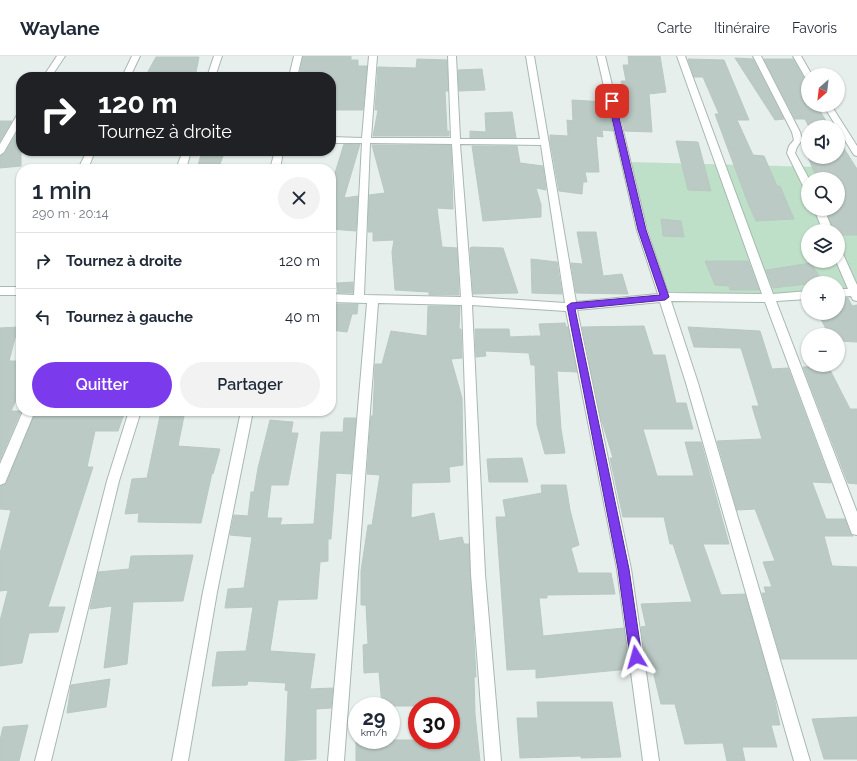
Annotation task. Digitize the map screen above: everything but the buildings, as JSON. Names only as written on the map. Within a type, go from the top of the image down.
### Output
[{"type":"street","points":[[50,72],[61,56]]},
{"type":"street","points":[[128,72],[136,56]]},
{"type":"street","points":[[213,72],[218,56]]},
{"type":"street","points":[[294,72],[298,56]]},
{"type":"street","points":[[359,298],[366,140],[373,56]]},
{"type":"street","points":[[452,56],[454,120],[465,255],[478,574],[493,761]]},
{"type":"street","points":[[530,56],[571,306],[624,569],[651,761]]},
{"type":"street","points":[[601,56],[642,230],[692,383],[802,761]]},
{"type":"street","points":[[681,56],[769,298],[857,529]]},
{"type":"street","points":[[757,56],[796,132],[798,140],[793,146],[791,153],[801,172]]},
{"type":"street","points":[[797,56],[804,68]]},
{"type":"street","points":[[831,112],[857,153]]},
{"type":"street","points":[[0,130],[16,125]]},
{"type":"street","points":[[0,152],[16,127]]},
{"type":"street","points":[[336,140],[545,142]]},
{"type":"street","points":[[844,268],[856,294],[845,293]]},
{"type":"street","points":[[0,291],[16,291]]},
{"type":"street","points":[[336,298],[466,301],[571,306],[665,297],[769,298],[801,296]]},
{"type":"street","points":[[336,761],[346,653],[373,299]]},
{"type":"street","points":[[0,480],[27,416]]},
{"type":"street","points":[[43,761],[113,481],[133,416]]},
{"type":"street","points":[[180,761],[210,592],[247,416]]},
{"type":"green space","points":[[628,162],[857,168],[857,298],[845,297],[845,276],[801,276],[801,296],[667,292]]},
{"type":"route","points":[[612,101],[632,194],[642,230],[665,297],[571,306],[624,569],[636,657]]}]
